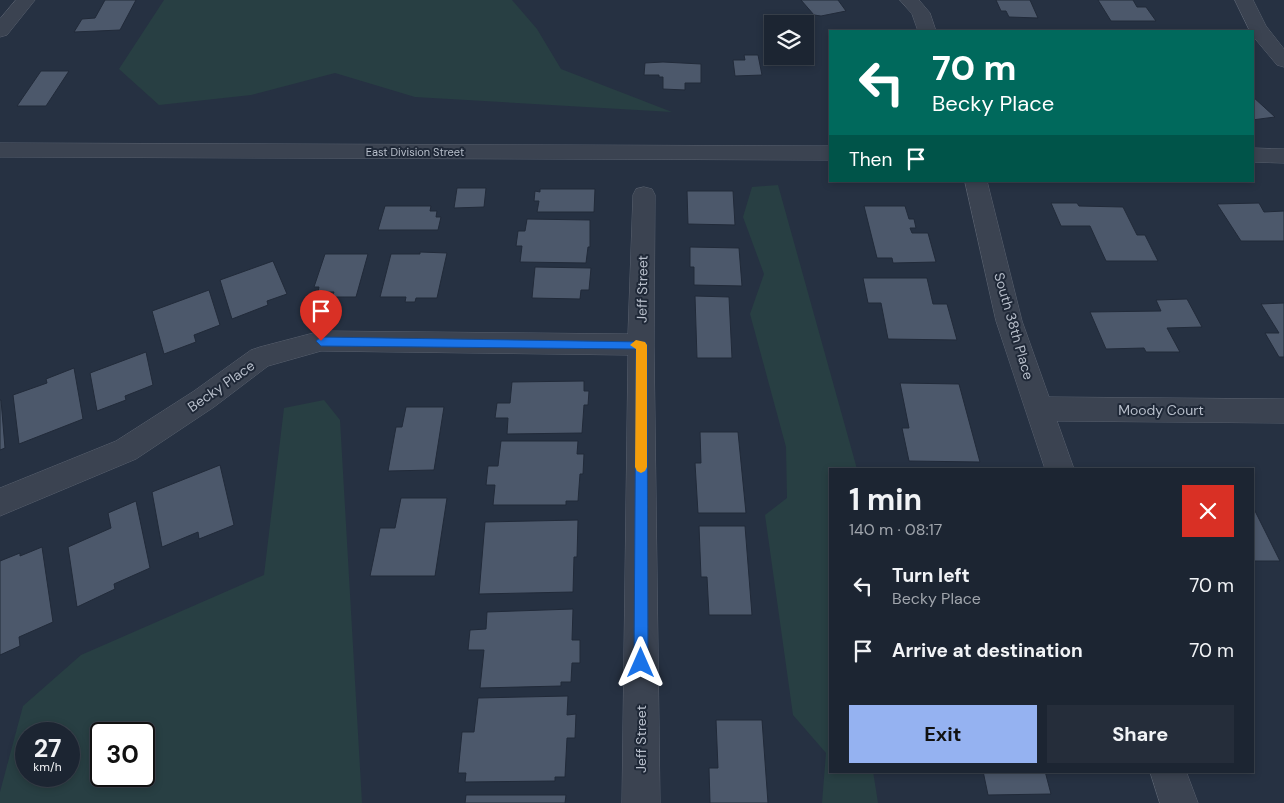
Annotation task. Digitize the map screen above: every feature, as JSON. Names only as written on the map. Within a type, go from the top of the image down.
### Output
[{"type":"street","points":[[0,30],[26,0]]},
{"type":"street","points":[[909,0],[921,13],[927,30]]},
{"type":"street","points":[[1244,0],[1257,28],[1284,61]]},
{"type":"street","name":"East Division Street","points":[[0,150],[829,153]]},
{"type":"street","points":[[1254,156],[1284,156]]},
{"type":"street","name":"South 38th Place","points":[[976,182],[1009,321],[1060,468]]},
{"type":"street","name":"Jeff Street","points":[[641,803],[641,345],[644,195]]},
{"type":"street","name":"Becky Place","points":[[0,502],[126,450],[204,399],[260,358],[321,341],[641,345]]},
{"type":"street","name":"Moody Court","points":[[1038,409],[1284,411]]},
{"type":"street","points":[[1169,773],[1179,803]]},
{"type":"green space","points":[[164,0],[512,0],[537,29],[561,69],[672,112],[415,97],[335,73],[251,95],[159,105],[119,69]]},
{"type":"green space","points":[[778,185],[857,468],[829,468],[829,773],[873,773],[878,803],[822,803],[826,753],[793,715],[765,515],[787,498],[786,447],[750,314],[764,274],[743,217],[752,187]]},
{"type":"green space","points":[[324,400],[340,420],[362,803],[0,803],[0,792],[15,736],[15,787],[80,787],[80,722],[19,722],[23,706],[81,655],[264,575],[284,408]]},
{"type":"building","points":[[105,0],[136,0],[120,30],[74,32],[82,19],[95,18]]},
{"type":"building","points":[[801,0],[838,0],[846,11],[821,16],[814,15]]},
{"type":"building","points":[[996,0],[1030,0],[1038,18],[1009,17],[1006,11],[1001,11]]},
{"type":"building","points":[[1098,0],[1133,0],[1137,7],[1146,7],[1156,21],[1111,21]]},
{"type":"building","points":[[744,55],[758,55],[762,75],[735,76],[733,60],[745,60]]},
{"type":"building","points":[[645,63],[701,64],[701,83],[685,83],[685,90],[663,89],[663,77],[659,77],[659,75],[644,75]]},
{"type":"building","points":[[41,71],[69,71],[46,106],[17,106]]},
{"type":"building","points":[[1254,98],[1275,117],[1254,120]]},
{"type":"building","points":[[457,188],[486,188],[484,207],[454,208]]},
{"type":"building","points":[[540,189],[595,189],[594,212],[537,212],[539,201],[534,201],[535,191],[540,192]]},
{"type":"building","points":[[687,191],[733,191],[735,225],[688,224]]},
{"type":"building","points":[[1051,203],[1123,207],[1137,235],[1145,235],[1158,261],[1106,261],[1090,226],[1061,226]]},
{"type":"building","points":[[1259,203],[1264,212],[1284,211],[1284,241],[1241,241],[1217,204]]},
{"type":"building","points":[[385,206],[431,206],[430,211],[437,211],[436,217],[441,217],[438,230],[378,230]]},
{"type":"building","points":[[864,206],[905,206],[909,219],[914,219],[916,228],[910,228],[912,233],[928,233],[936,262],[893,263],[892,258],[877,258]]},
{"type":"building","points":[[527,219],[590,220],[590,247],[588,247],[586,263],[520,262],[522,246],[516,246],[518,231],[525,231]]},
{"type":"building","points":[[690,247],[739,248],[742,286],[694,285],[694,267],[690,267]]},
{"type":"building","points":[[420,252],[447,253],[437,298],[416,298],[415,302],[405,302],[406,297],[380,297],[391,254],[420,254]]},
{"type":"building","points":[[325,254],[368,254],[356,297],[332,297],[334,292],[318,292],[319,287],[314,287]]},
{"type":"building","points":[[273,261],[287,294],[267,301],[268,305],[232,319],[220,280]]},
{"type":"building","points":[[535,267],[591,268],[589,290],[581,290],[580,299],[532,298]]},
{"type":"building","points":[[863,278],[927,278],[933,304],[947,304],[957,340],[888,339],[881,303],[868,303]]},
{"type":"building","points":[[209,290],[220,325],[194,335],[196,342],[164,354],[152,311]]},
{"type":"building","points":[[695,296],[729,297],[732,358],[697,358]]},
{"type":"building","points":[[1187,299],[1202,327],[1167,328],[1180,352],[1146,352],[1144,348],[1106,349],[1090,312],[1161,311],[1156,300]]},
{"type":"building","points":[[1284,303],[1284,357],[1279,357],[1265,333],[1279,333],[1261,304]]},
{"type":"building","points":[[146,352],[153,385],[125,396],[126,400],[97,411],[90,373]]},
{"type":"building","points":[[74,368],[83,419],[19,444],[13,395],[47,383],[46,379]]},
{"type":"building","points":[[584,381],[584,391],[589,391],[588,405],[584,405],[582,433],[507,434],[508,418],[495,418],[497,403],[510,403],[512,382]]},
{"type":"building","points":[[900,383],[959,384],[980,462],[909,461],[902,428],[909,428]]},
{"type":"building","points":[[0,400],[5,448],[0,450]]},
{"type":"building","points":[[406,407],[444,407],[434,470],[388,471],[396,427],[402,427]]},
{"type":"building","points":[[700,432],[738,432],[746,513],[698,513],[695,463],[701,463]]},
{"type":"building","points":[[501,441],[578,441],[577,454],[584,454],[583,474],[580,474],[578,501],[566,501],[566,505],[493,505],[495,485],[486,485],[488,466],[498,466]]},
{"type":"building","points":[[220,465],[234,525],[199,539],[198,532],[162,547],[152,492]]},
{"type":"building","points":[[401,498],[447,498],[435,576],[370,576],[380,528],[395,528]]},
{"type":"building","points":[[136,501],[150,568],[114,584],[115,589],[77,607],[68,547],[111,528],[108,513]]},
{"type":"building","points":[[1254,509],[1280,561],[1254,561]]},
{"type":"building","points":[[578,520],[577,557],[574,557],[573,592],[479,594],[485,522]]},
{"type":"building","points":[[699,526],[745,526],[752,615],[709,615],[707,577],[701,577]]},
{"type":"building","points":[[42,547],[53,622],[19,637],[20,646],[0,655],[0,561],[20,553],[20,556]]},
{"type":"building","points":[[573,609],[572,640],[580,640],[580,663],[572,663],[571,682],[561,682],[561,686],[480,688],[484,650],[468,650],[470,630],[486,629],[487,612]]},
{"type":"building","points":[[568,696],[567,715],[576,714],[575,738],[567,738],[565,777],[555,777],[555,781],[465,782],[466,773],[458,773],[462,732],[474,732],[478,698]]},
{"type":"building","points":[[716,720],[762,720],[768,803],[710,803],[709,768],[718,768]]},
{"type":"building","points":[[983,773],[1046,773],[1051,794],[988,795]]},
{"type":"building","points":[[466,795],[566,795],[565,803],[465,803]]},
{"type":"slow traffic","points":[[636,345],[641,345],[641,467]]},
{"type":"route","points":[[321,341],[641,345],[641,663]]}]
